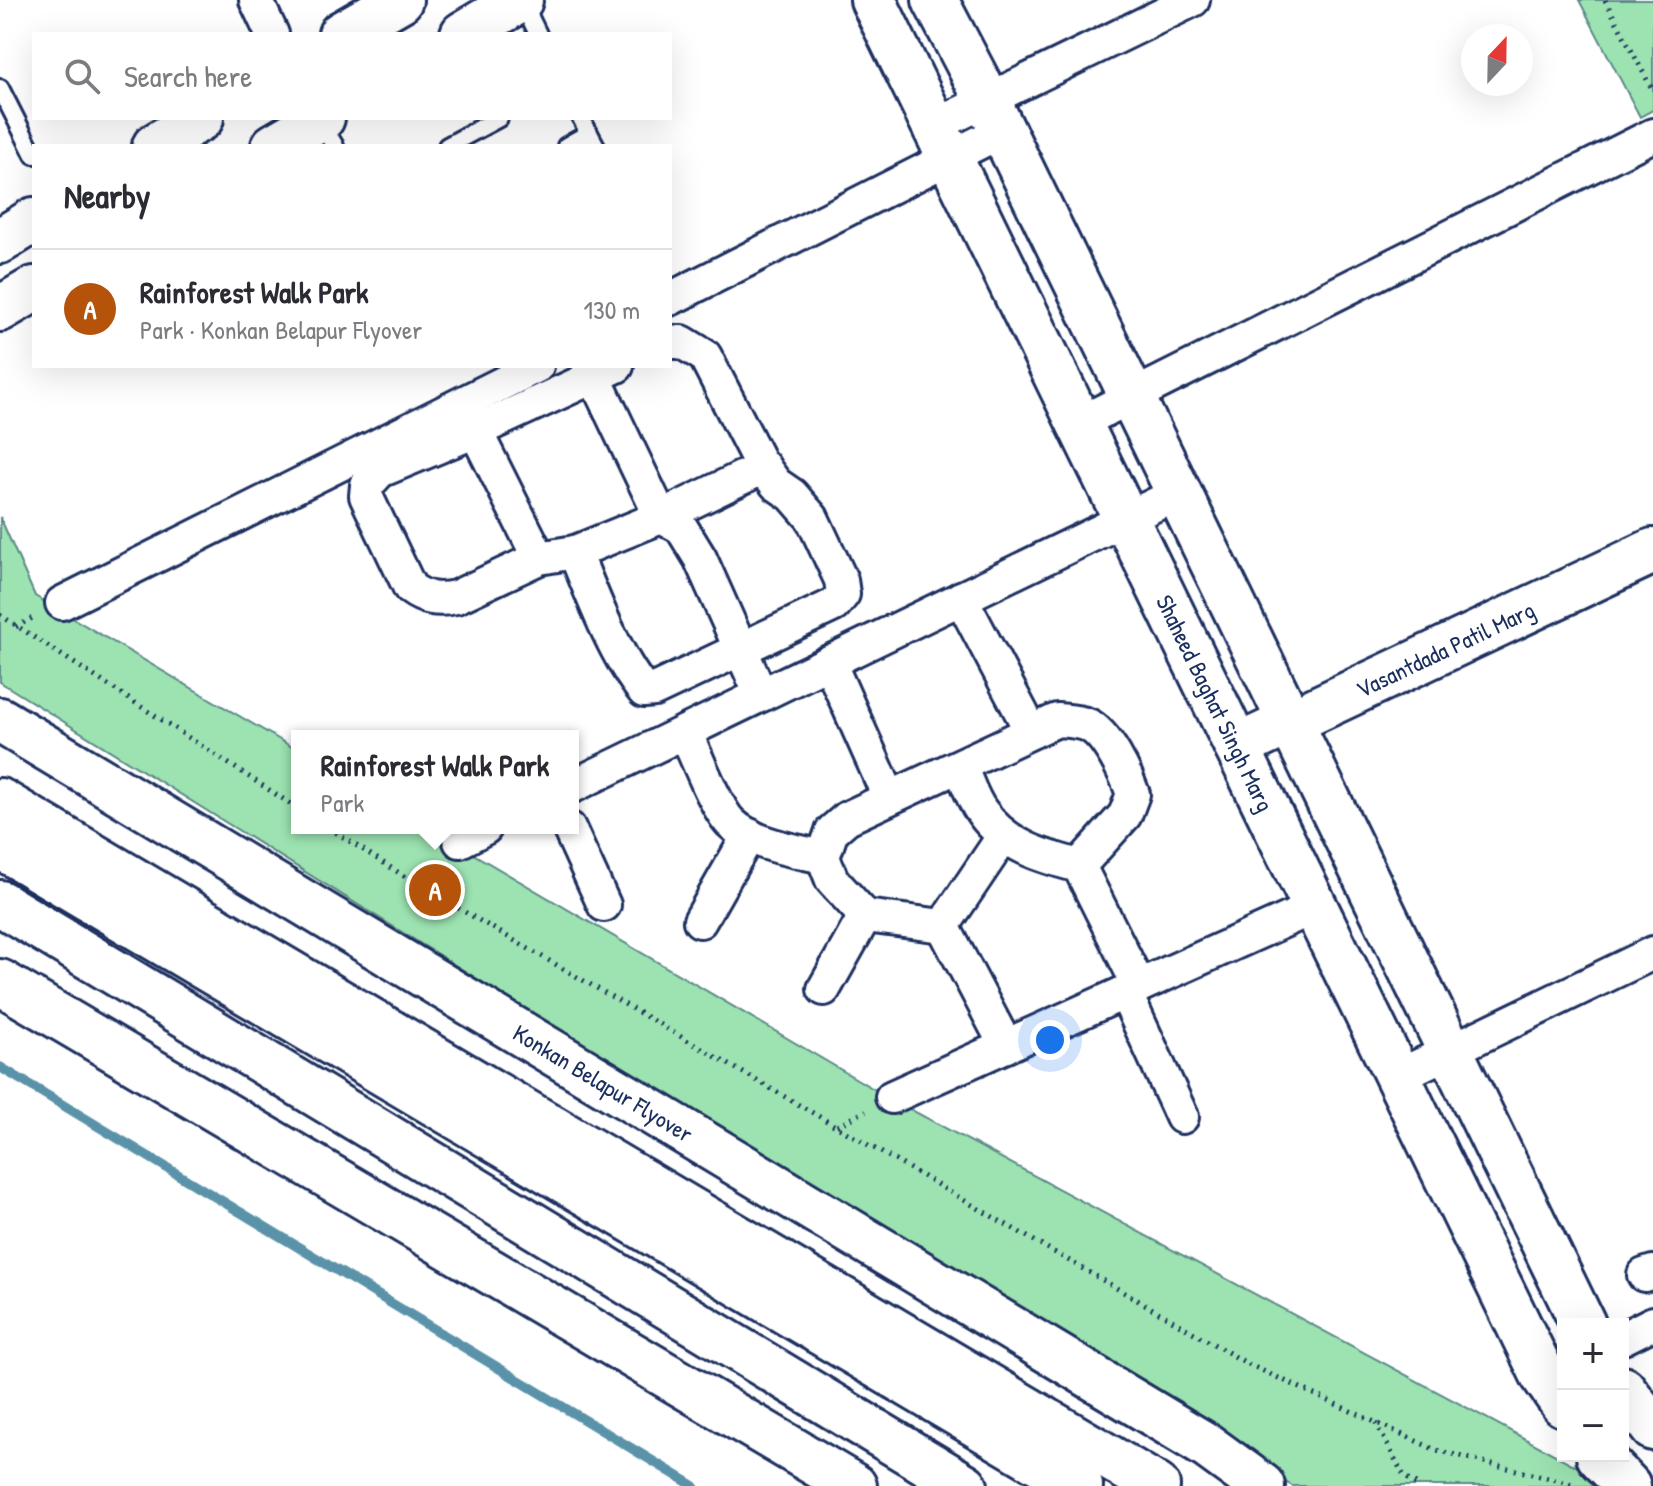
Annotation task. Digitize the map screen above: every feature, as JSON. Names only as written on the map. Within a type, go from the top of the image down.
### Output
[{"type":"main road","points":[[344,32],[400,0]]},
{"type":"main road","points":[[466,32],[521,0]]},
{"type":"main road","name":"Shaheed Baghat Singh Marg","points":[[873,0],[1398,1076],[1556,1382]]},
{"type":"main road","points":[[935,0],[994,115],[1580,1318]]},
{"type":"main road","points":[[158,144],[198,120]]},
{"type":"main road","points":[[279,144],[324,125]]},
{"type":"main road","points":[[0,241],[32,221]]},
{"type":"main road","points":[[0,309],[32,290]]},
{"type":"main road","name":"Vasantdada Patil Marg","points":[[1237,747],[1653,551]]},
{"type":"main road","name":"Konkan Belapur Flyover","points":[[0,720],[1207,1446],[1262,1486]]},
{"type":"main road","points":[[0,801],[1157,1486]]},
{"type":"main road","points":[[0,846],[1080,1486]]},
{"type":"main road","points":[[0,903],[965,1486]]},
{"type":"main road","points":[[0,982],[854,1486]]},
{"type":"main road","points":[[1624,1390],[1653,1428]]},
{"type":"main road","points":[[1605,1462],[1628,1486]]},
{"type":"street","points":[[256,0],[271,32]]},
{"type":"street","points":[[672,298],[1193,0]]},
{"type":"street","points":[[1079,423],[1653,135]]},
{"type":"street","points":[[575,552],[590,591],[634,678],[644,691],[654,690],[834,605],[843,594],[841,580],[812,518],[792,495],[776,484],[764,467],[705,356],[682,342],[672,342]]},
{"type":"street","points":[[534,368],[469,417],[380,471],[367,485],[366,496],[410,588],[423,598],[443,600],[456,597],[539,558],[575,552],[661,517],[764,467]]},
{"type":"street","points":[[62,603],[469,417],[600,370],[661,517],[681,527],[700,558],[761,695]]},
{"type":"street","points":[[469,417],[539,558]]},
{"type":"street","points":[[579,783],[1179,493]]},
{"type":"street","points":[[961,598],[1031,731]]},
{"type":"street","points":[[829,662],[889,797]]},
{"type":"street","points":[[943,926],[865,916],[832,880],[823,857],[832,831],[847,818],[889,797],[1057,720],[1090,726],[1101,735],[1126,774],[1133,794],[1125,815],[1079,866]]},
{"type":"street","points":[[685,732],[729,821],[749,835],[823,857]]},
{"type":"street","points":[[960,766],[980,810],[1003,837],[1040,856],[1079,866]]},
{"type":"street","points":[[572,834],[604,905]]},
{"type":"street","points":[[700,921],[749,835]]},
{"type":"street","points":[[943,926],[1003,837]]},
{"type":"street","points":[[1079,866],[1182,1117]]},
{"type":"street","points":[[892,1097],[1315,907]]},
{"type":"street","points":[[824,989],[865,916]]},
{"type":"street","points":[[943,926],[1006,1046]]},
{"type":"street","points":[[1398,1076],[1653,953]]},
{"type":"street","points":[[1629,1335],[1653,1323]]},
{"type":"lane","points":[[521,0],[537,32]]},
{"type":"lane","points":[[0,88],[32,151]]},
{"type":"lane","points":[[451,144],[495,120]]},
{"type":"lane","points":[[569,144],[589,132]]},
{"type":"path","points":[[1605,0],[1653,91]]},
{"type":"path","points":[[0,615],[291,804]]},
{"type":"path","points":[[338,834],[418,885],[1248,1364],[1436,1450],[1578,1486]]},
{"type":"path","points":[[1376,1423],[1404,1476],[1419,1486]]},
{"type":"green space","points":[[1579,0],[1653,0],[1653,110],[1640,117]]},
{"type":"green space","points":[[0,517],[35,596],[291,746],[291,834],[439,834],[889,1098],[1557,1456],[1557,1462],[1568,1462],[1613,1486],[1292,1486],[0,682]]},
{"type":"waterway","points":[[0,1067],[694,1486]]},
{"type":"place","name":"Rainforest Walk Park","points":[[435,890]]}]
